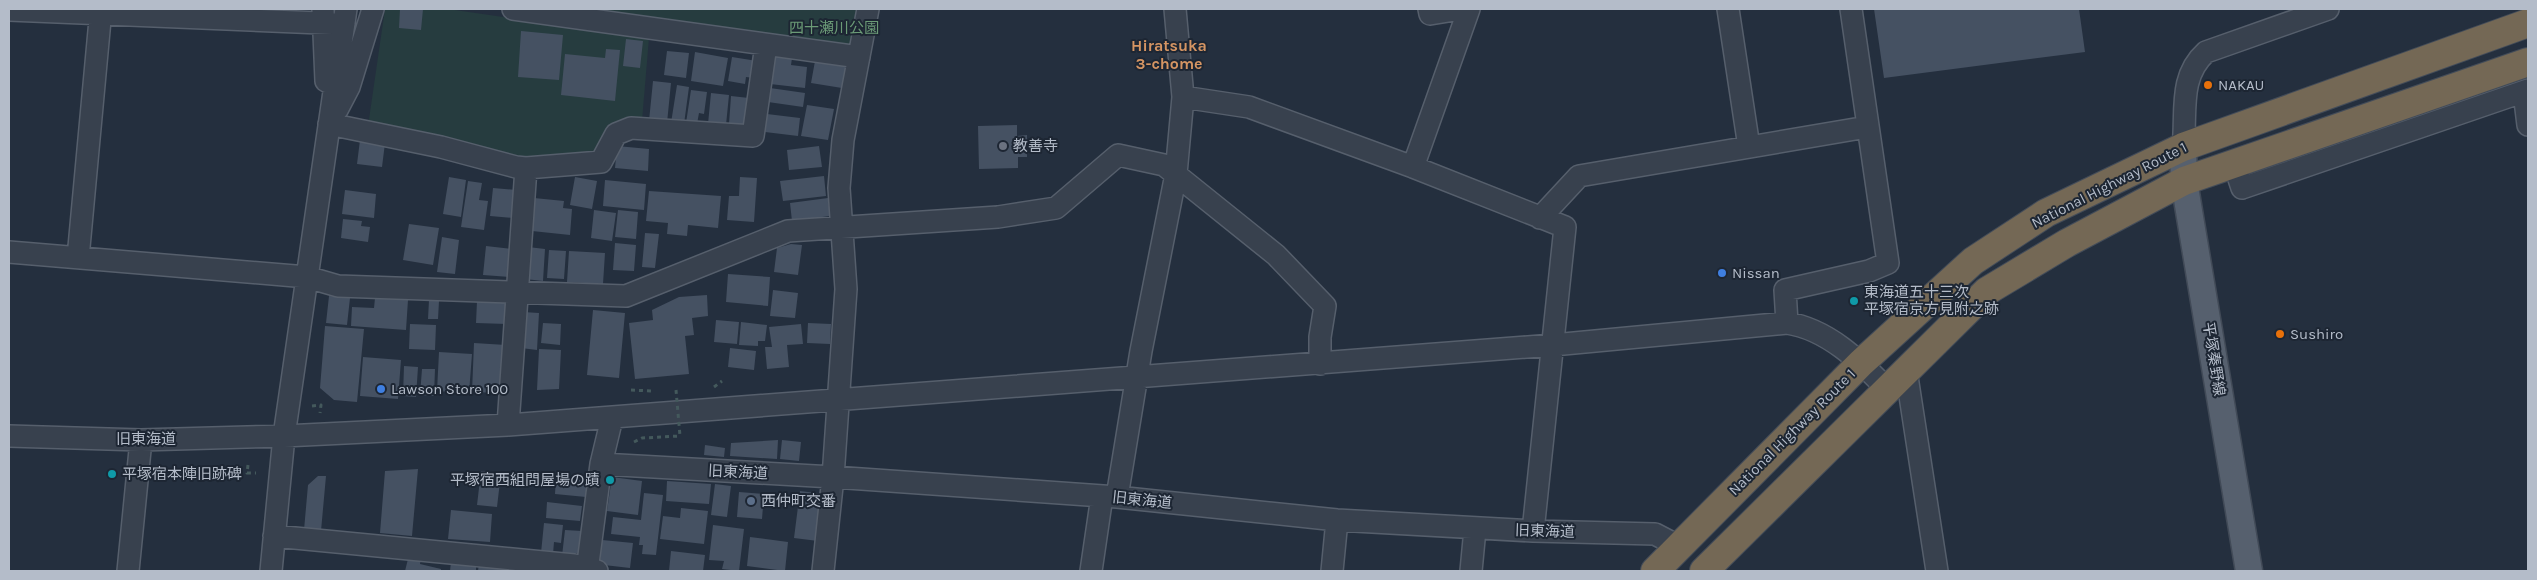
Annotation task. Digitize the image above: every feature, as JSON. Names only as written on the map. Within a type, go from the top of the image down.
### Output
[{"type":"highway","name":"National Highway Route 1","points":[[1654,571],[1861,363],[1973,261],[2046,213],[2183,147],[2528,23]]},
{"type":"highway","name":"National Highway Route 1","points":[[1704,571],[1986,291],[2067,243],[2184,181],[2528,62]]},
{"type":"main road","name":"平塚秦野線","points":[[2183,147],[2184,181],[2249,571]]},
{"type":"street","points":[[329,124],[349,87],[373,9]]},
{"type":"street","points":[[513,9],[859,57]]},
{"type":"street","points":[[822,571],[833,477],[846,289],[839,188],[843,140],[868,9]]},
{"type":"street","points":[[1091,571],[1137,378],[1176,174],[1182,97],[1175,9]]},
{"type":"street","points":[[1429,9],[1430,14],[1461,9]]},
{"type":"street","points":[[1413,167],[1469,9]]},
{"type":"street","points":[[1728,9],[1749,147]]},
{"type":"street","points":[[1851,9],[1888,263],[1869,271],[1786,290],[1787,323],[1816,331],[1861,363],[1897,379],[1937,571]]},
{"type":"street","points":[[2183,147],[2186,122],[2185,92],[2195,62],[2206,52],[2328,9]]},
{"type":"street","points":[[9,10],[345,16],[284,436],[271,571]]},
{"type":"street","points":[[78,258],[100,11]]},
{"type":"street","points":[[323,16],[329,124]]},
{"type":"street","points":[[329,124],[441,147],[526,168],[600,162],[616,134],[630,128],[753,136],[766,45]]},
{"type":"street","points":[[2234,164],[2242,188],[2526,91],[2528,125]]},
{"type":"street","points":[[1182,97],[1249,107],[1413,167],[1565,227],[1533,531]]},
{"type":"street","points":[[1540,218],[1579,176],[1867,128]]},
{"type":"street","points":[[9,252],[307,277],[338,286],[626,296],[788,231],[998,217],[1056,208],[1118,155],[1164,165],[1276,254],[1325,306],[1320,337],[1320,364]]},
{"type":"street","points":[[508,425],[526,168]]},
{"type":"street","name":"旧東海道","points":[[9,436],[141,440],[284,436],[508,425],[1320,364],[1787,323]]},
{"type":"street","points":[[274,536],[574,565],[591,570],[601,464],[612,418]]},
{"type":"street","points":[[128,571],[141,440]]},
{"type":"street","name":"旧東海道","points":[[601,464],[833,477],[1110,496],[1337,520],[1474,529],[1658,534],[1678,546]]},
{"type":"street","points":[[1332,571],[1337,520]]},
{"type":"street","points":[[1470,571],[1474,529]]},
{"type":"path","points":[[715,387],[722,382]]},
{"type":"path","points":[[631,390],[641,392]]},
{"type":"path","points":[[634,442],[642,438],[680,436],[676,390]]},
{"type":"path","points":[[312,406],[321,405],[320,413]]},
{"type":"path","points":[[248,465],[247,473],[256,473]]},
{"type":"green space","points":[[385,9],[448,9],[649,38],[642,121],[626,118],[611,127],[596,155],[523,163],[368,126]]},
{"type":"green space","name":"四十瀬川公園","points":[[571,9],[857,9],[851,43],[846,49]]},
{"type":"building","points":[[400,9],[423,9],[421,30],[399,28]]},
{"type":"building","points":[[1874,9],[2079,9],[2085,52],[1884,78]]},
{"type":"building","points":[[521,31],[563,35],[559,80],[518,77]]},
{"type":"building","points":[[626,39],[643,41],[640,68],[623,66]]},
{"type":"building","points":[[606,49],[620,50],[615,101],[561,95],[565,54],[605,58]]},
{"type":"building","points":[[667,51],[689,53],[686,78],[664,75]]},
{"type":"building","points":[[695,52],[728,58],[723,86],[691,81]]},
{"type":"building","points":[[774,55],[792,58],[791,65],[807,67],[805,88],[770,84]]},
{"type":"building","points":[[732,57],[757,61],[754,78],[746,77],[745,84],[728,81]]},
{"type":"building","points":[[815,61],[846,66],[842,88],[811,83]]},
{"type":"building","points":[[653,81],[671,83],[667,123],[649,121]]},
{"type":"building","points":[[677,85],[689,87],[684,124],[671,123]]},
{"type":"building","points":[[770,88],[805,93],[803,107],[768,102]]},
{"type":"building","points":[[691,90],[707,92],[704,114],[699,113],[697,124],[686,123]]},
{"type":"building","points":[[711,93],[729,95],[726,125],[708,124]]},
{"type":"building","points":[[731,96],[749,98],[747,125],[729,124]]},
{"type":"building","points":[[807,105],[834,109],[828,140],[801,136]]},
{"type":"building","points":[[767,114],[800,118],[798,136],[765,132]]},
{"type":"building","name":"教善寺","points":[[1017,125],[1017,136],[1027,135],[1027,157],[1018,157],[1018,168],[979,169],[978,126]]},
{"type":"building","points":[[360,140],[385,143],[382,167],[357,164]]},
{"type":"building","points":[[617,146],[649,149],[648,171],[615,168]]},
{"type":"building","points":[[819,146],[822,167],[789,170],[787,150]]},
{"type":"building","points":[[824,176],[826,196],[783,201],[780,181]]},
{"type":"building","points":[[449,177],[466,180],[461,217],[443,214]]},
{"type":"building","points":[[575,177],[597,181],[592,209],[570,205]]},
{"type":"building","points":[[740,177],[757,178],[754,222],[727,220],[729,196],[739,196]]},
{"type":"building","points":[[605,180],[646,184],[644,210],[603,206]]},
{"type":"building","points":[[468,181],[482,183],[479,200],[488,201],[484,230],[461,227]]},
{"type":"building","points":[[493,188],[517,190],[514,218],[490,216]]},
{"type":"building","points":[[345,190],[376,194],[374,218],[342,214]]},
{"type":"building","points":[[649,191],[721,196],[718,228],[688,225],[687,236],[667,234],[668,223],[646,221]]},
{"type":"building","points":[[534,198],[564,201],[563,208],[572,209],[570,235],[532,231]]},
{"type":"building","points":[[828,198],[830,216],[792,221],[790,203]]},
{"type":"building","points":[[594,210],[616,213],[612,241],[591,238]]},
{"type":"building","points":[[618,210],[638,212],[636,239],[615,237]]},
{"type":"building","points":[[343,219],[362,221],[361,226],[370,227],[368,242],[341,238]]},
{"type":"building","points":[[409,224],[439,228],[433,265],[403,260]]},
{"type":"building","points":[[645,233],[659,234],[655,268],[642,267]]},
{"type":"building","points":[[442,237],[459,240],[455,274],[437,272]]},
{"type":"building","points":[[615,243],[636,245],[634,271],[613,270]]},
{"type":"building","points":[[791,244],[802,245],[798,275],[774,272],[777,248]]},
{"type":"building","points":[[486,246],[513,249],[510,277],[483,275]]},
{"type":"building","points":[[528,247],[545,249],[543,281],[525,279]]},
{"type":"building","points":[[549,250],[566,251],[564,279],[547,278]]},
{"type":"building","points":[[569,251],[605,253],[603,284],[567,282]]},
{"type":"building","points":[[728,274],[770,277],[768,306],[726,302]]},
{"type":"building","points":[[773,290],[798,293],[795,318],[770,316]]},
{"type":"building","points":[[707,295],[708,316],[692,318],[694,335],[685,336],[689,374],[635,379],[629,323],[653,320],[652,310],[679,297]]},
{"type":"building","points":[[329,296],[350,298],[347,325],[326,323]]},
{"type":"building","points":[[375,298],[408,300],[406,330],[351,326],[352,307],[374,308]]},
{"type":"building","points":[[429,300],[439,301],[438,319],[428,319]]},
{"type":"building","points":[[477,301],[508,303],[507,324],[476,323]]},
{"type":"building","points":[[593,310],[625,313],[619,378],[587,375]]},
{"type":"building","points":[[523,312],[539,313],[537,350],[521,348]]},
{"type":"building","points":[[716,320],[739,322],[737,344],[714,342]]},
{"type":"building","points":[[741,322],[767,325],[765,341],[758,341],[758,346],[739,345]]},
{"type":"building","points":[[543,323],[561,324],[560,345],[541,343]]},
{"type":"building","points":[[808,323],[831,324],[830,344],[807,343]]},
{"type":"building","points":[[410,324],[436,325],[435,350],[409,349]]},
{"type":"building","points":[[801,324],[803,344],[787,345],[789,367],[767,369],[765,347],[772,347],[769,327]]},
{"type":"building","points":[[325,326],[364,329],[357,402],[334,400],[320,388]]},
{"type":"building","points":[[474,343],[506,345],[503,393],[472,392]]},
{"type":"building","points":[[730,348],[756,351],[754,370],[728,367]]},
{"type":"building","points":[[539,349],[561,350],[559,389],[537,390]]},
{"type":"building","points":[[439,352],[472,354],[469,393],[437,391]]},
{"type":"building","points":[[363,357],[401,360],[398,399],[360,396]]},
{"type":"building","points":[[404,366],[418,367],[416,397],[403,396]]},
{"type":"building","points":[[422,369],[435,369],[434,396],[420,395]]},
{"type":"building","points":[[778,440],[777,459],[730,456],[731,443]]},
{"type":"building","points":[[782,440],[801,442],[799,461],[780,459]]},
{"type":"building","points":[[705,445],[725,448],[724,457],[704,455]]},
{"type":"building","points":[[418,469],[412,536],[380,533],[385,471]]},
{"type":"building","points":[[481,471],[501,473],[497,507],[477,505]]},
{"type":"building","points":[[318,476],[326,476],[321,531],[304,530],[308,485]]},
{"type":"building","points":[[556,477],[588,481],[586,497],[555,494]]},
{"type":"building","points":[[612,477],[642,481],[638,515],[607,511]]},
{"type":"building","points":[[667,481],[711,484],[709,504],[666,501]]},
{"type":"building","points":[[715,484],[731,486],[727,517],[711,515]]},
{"type":"building","points":[[800,491],[824,494],[818,541],[794,538]]},
{"type":"building","points":[[739,492],[764,494],[762,519],[737,517]]},
{"type":"building","points":[[644,493],[663,495],[656,555],[642,554],[643,545],[639,545],[640,537],[611,534],[613,517],[641,520]]},
{"type":"building","points":[[547,502],[582,506],[580,521],[546,518]]},
{"type":"building","points":[[681,508],[708,511],[704,544],[660,539],[663,516],[680,518]]},
{"type":"building","points":[[451,510],[492,514],[490,542],[448,539]]},
{"type":"building","points":[[544,523],[563,525],[561,543],[554,542],[553,554],[541,553]]},
{"type":"building","points":[[713,525],[744,529],[739,571],[722,569],[724,561],[709,560]]},
{"type":"building","points":[[565,530],[582,531],[579,553],[575,553],[574,558],[562,556]]},
{"type":"building","points":[[750,537],[788,542],[785,571],[747,566]]},
{"type":"building","points":[[602,540],[633,543],[630,568],[604,565],[600,561]]},
{"type":"building","points":[[671,551],[705,555],[703,571],[669,571]]},
{"type":"building","points":[[409,555],[421,558],[420,564],[441,569],[441,571],[405,571]]},
{"type":"building","points":[[451,562],[476,565],[476,571],[450,571]]},
{"type":"building","points":[[479,563],[511,565],[511,571],[478,571]]},
{"type":"place","name":"NAKAU","points":[[2208,85]]},
{"type":"place","name":"教善寺","points":[[1003,146]]},
{"type":"place","name":"Nissan","points":[[1722,273]]},
{"type":"place","name":"東海道五十三次 平塚宿京方見附之跡","points":[[1854,301]]},
{"type":"place","name":"Sushiro","points":[[2280,334]]},
{"type":"place","name":"Lawson Store 100","points":[[381,389]]},
{"type":"place","name":"平塚宿本陣旧跡碑","points":[[112,474]]},
{"type":"place","name":"平塚宿西組問屋場の蹟","points":[[610,480]]},
{"type":"place","name":"西仲町交番","points":[[751,501]]},
{"type":"district","name":"Hiratsuka 3-chome","points":[[1169,54]]}]
